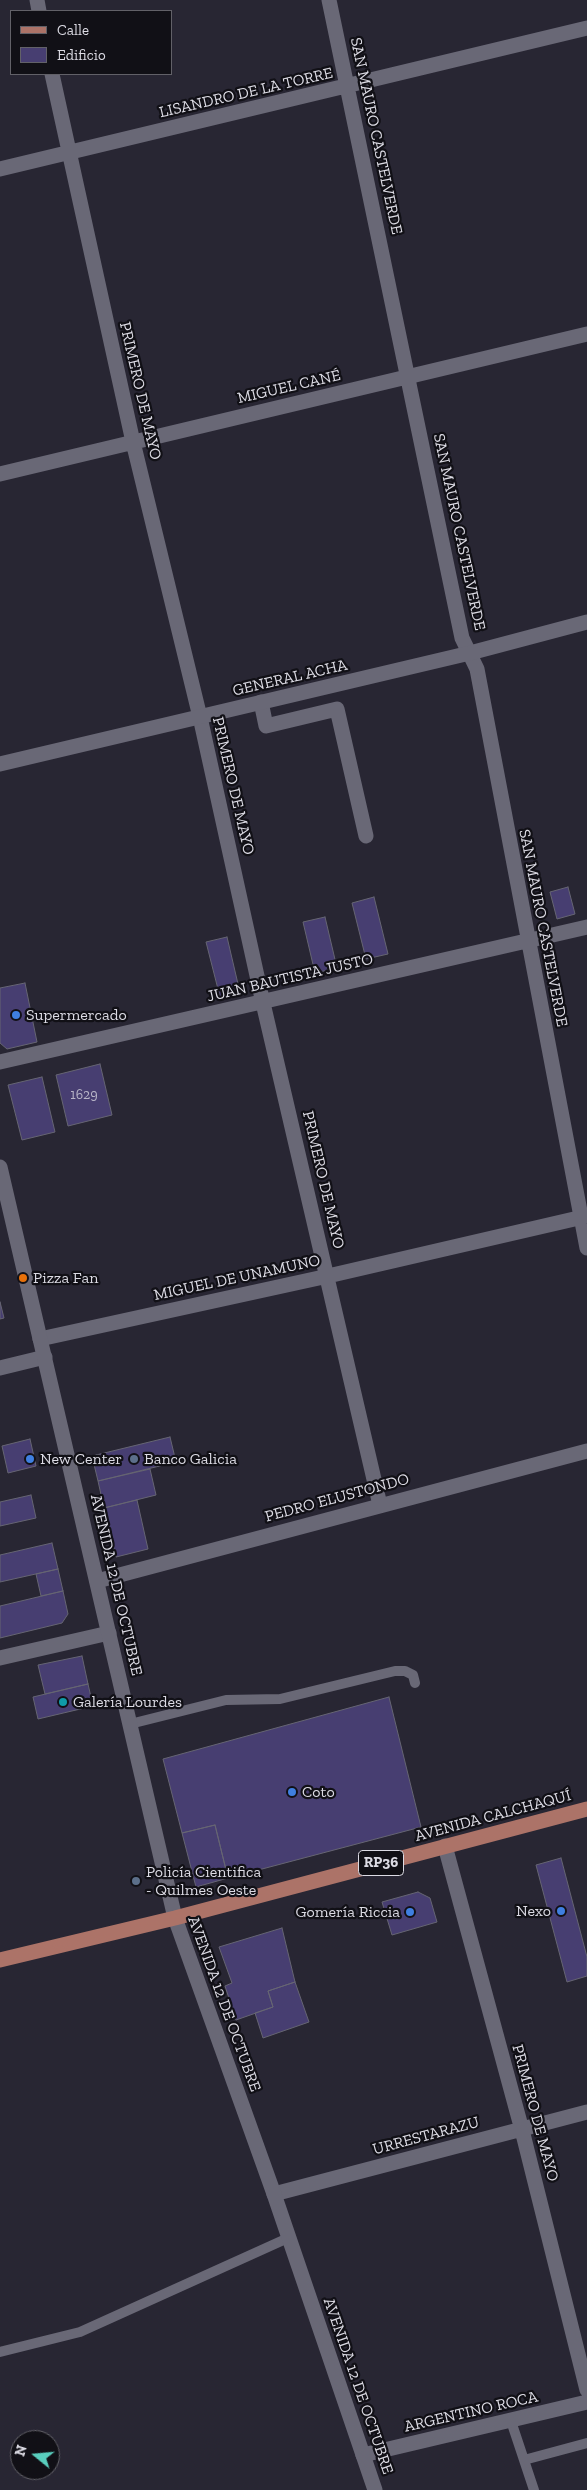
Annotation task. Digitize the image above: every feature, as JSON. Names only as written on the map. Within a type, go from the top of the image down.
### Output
[{"type":"main road","name":"AVENIDA CALCHAQUÍ","points":[[0,1960],[175,1918],[587,1810]]},
{"type":"street","name":"SAN MAURO CASTELVERDE","points":[[328,0],[409,376],[462,638],[478,669],[527,940],[584,1217],[587,1248]]},
{"type":"street","name":"LISANDRO DE LA TORRE","points":[[0,169],[348,87],[587,28]]},
{"type":"street","name":"PRIMERO DE MAYO","points":[[52,75],[133,442],[200,717],[263,1003],[380,1505]]},
{"type":"street","name":"MIGUEL CANÉ","points":[[0,474],[587,334]]},
{"type":"street","name":"GENERAL ACHA","points":[[0,764],[470,653],[587,622]]},
{"type":"street","points":[[260,702],[266,726],[337,709],[366,836]]},
{"type":"street","name":"JUAN BAUTISTA JUSTO","points":[[0,1062],[587,927]]},
{"type":"street","name":"AVENIDA 12 DE OCTUBRE","points":[[0,1167],[175,1918],[274,2194],[375,2490]]},
{"type":"street","name":"MIGUEL DE UNAMUNO","points":[[40,1339],[328,1276],[584,1217]]},
{"type":"street","points":[[0,1368],[45,1357]]},
{"type":"street","name":"PEDRO ELUSTONDO","points":[[97,1581],[587,1451]]},
{"type":"street","points":[[0,1658],[109,1633]]},
{"type":"street","name":"PRIMERO DE MAYO","points":[[445,1846],[522,2130],[587,2390]]},
{"type":"street","name":"URRESTARAZU","points":[[274,2194],[587,2112]]},
{"type":"street","name":"ARGENTINO ROCA","points":[[363,2455],[587,2402]]},
{"type":"lane","points":[[130,1724],[226,1700],[280,1699],[395,1671],[405,1671],[412,1675],[414,1684]]},
{"type":"lane","points":[[0,2352],[80,2332],[288,2238]]},
{"type":"lane","points":[[511,2421],[534,2490]]},
{"type":"lane","points":[[524,2460],[587,2443]]},
{"type":"building","points":[[568,887],[575,914],[557,919],[550,892]]},
{"type":"building","points":[[374,897],[388,954],[366,959],[352,903]]},
{"type":"building","points":[[325,917],[337,968],[315,973],[303,922]]},
{"type":"building","points":[[227,937],[238,984],[233,994],[220,997],[206,942]]},
{"type":"building","name":"Supermercado","points":[[25,983],[37,1042],[7,1049],[0,1043],[0,988]]},
{"type":"building","points":[[100,1064],[112,1115],[68,1126],[56,1075]]},
{"type":"building","points":[[42,1077],[55,1132],[22,1140],[8,1085]]},
{"type":"building","points":[[0,1302],[4,1318],[0,1319]]},
{"type":"building","name":"Banco Galicia","points":[[170,1437],[176,1462],[98,1481],[92,1456]]},
{"type":"building","points":[[30,1439],[36,1466],[8,1473],[2,1446]]},
{"type":"building","points":[[150,1469],[156,1495],[104,1508],[98,1481]]},
{"type":"building","points":[[31,1495],[36,1518],[0,1526],[0,1502]]},
{"type":"building","points":[[137,1500],[148,1549],[116,1557],[104,1508]]},
{"type":"building","points":[[52,1543],[58,1569],[0,1582],[0,1555]]},
{"type":"building","points":[[58,1569],[63,1591],[41,1596],[36,1574]]},
{"type":"building","points":[[63,1591],[68,1614],[62,1623],[0,1638],[0,1606]]},
{"type":"building","points":[[82,1656],[88,1684],[45,1694],[38,1665]]},
{"type":"building","name":"Galería Lourdes","points":[[88,1684],[93,1706],[38,1719],[33,1697]]},
{"type":"building","name":"Coto","points":[[389,1697],[421,1827],[228,1878],[215,1825],[182,1833],[163,1759]]},
{"type":"building","points":[[215,1825],[228,1878],[196,1887],[182,1833]]},
{"type":"building","name":"Nexo","points":[[561,1858],[587,1957],[587,1976],[567,1982],[536,1865]]},
{"type":"building","name":"Gomería Riccia","points":[[418,1892],[430,1898],[437,1922],[392,1935],[382,1902]]},
{"type":"building","points":[[282,1928],[295,1982],[268,1991],[273,2007],[236,2020],[225,1986],[232,1983],[219,1947]]},
{"type":"building","points":[[295,1982],[309,2022],[263,2038],[255,2013],[273,2007],[268,1991]]},
{"type":"place","name":"Supermercado","points":[[16,1015]]},
{"type":"place","name":"Pizza Fan","points":[[23,1278]]},
{"type":"place","name":"New Center","points":[[30,1459]]},
{"type":"place","name":"Banco Galicia","points":[[134,1459]]},
{"type":"place","name":"Galería Lourdes","points":[[63,1702]]},
{"type":"place","name":"Coto","points":[[292,1792]]},
{"type":"place","name":"Policía Cientifica - Quilmes Oeste","points":[[136,1881]]},
{"type":"place","name":"Nexo","points":[[561,1911]]},
{"type":"place","name":"Gomería Riccia","points":[[410,1912]]}]
